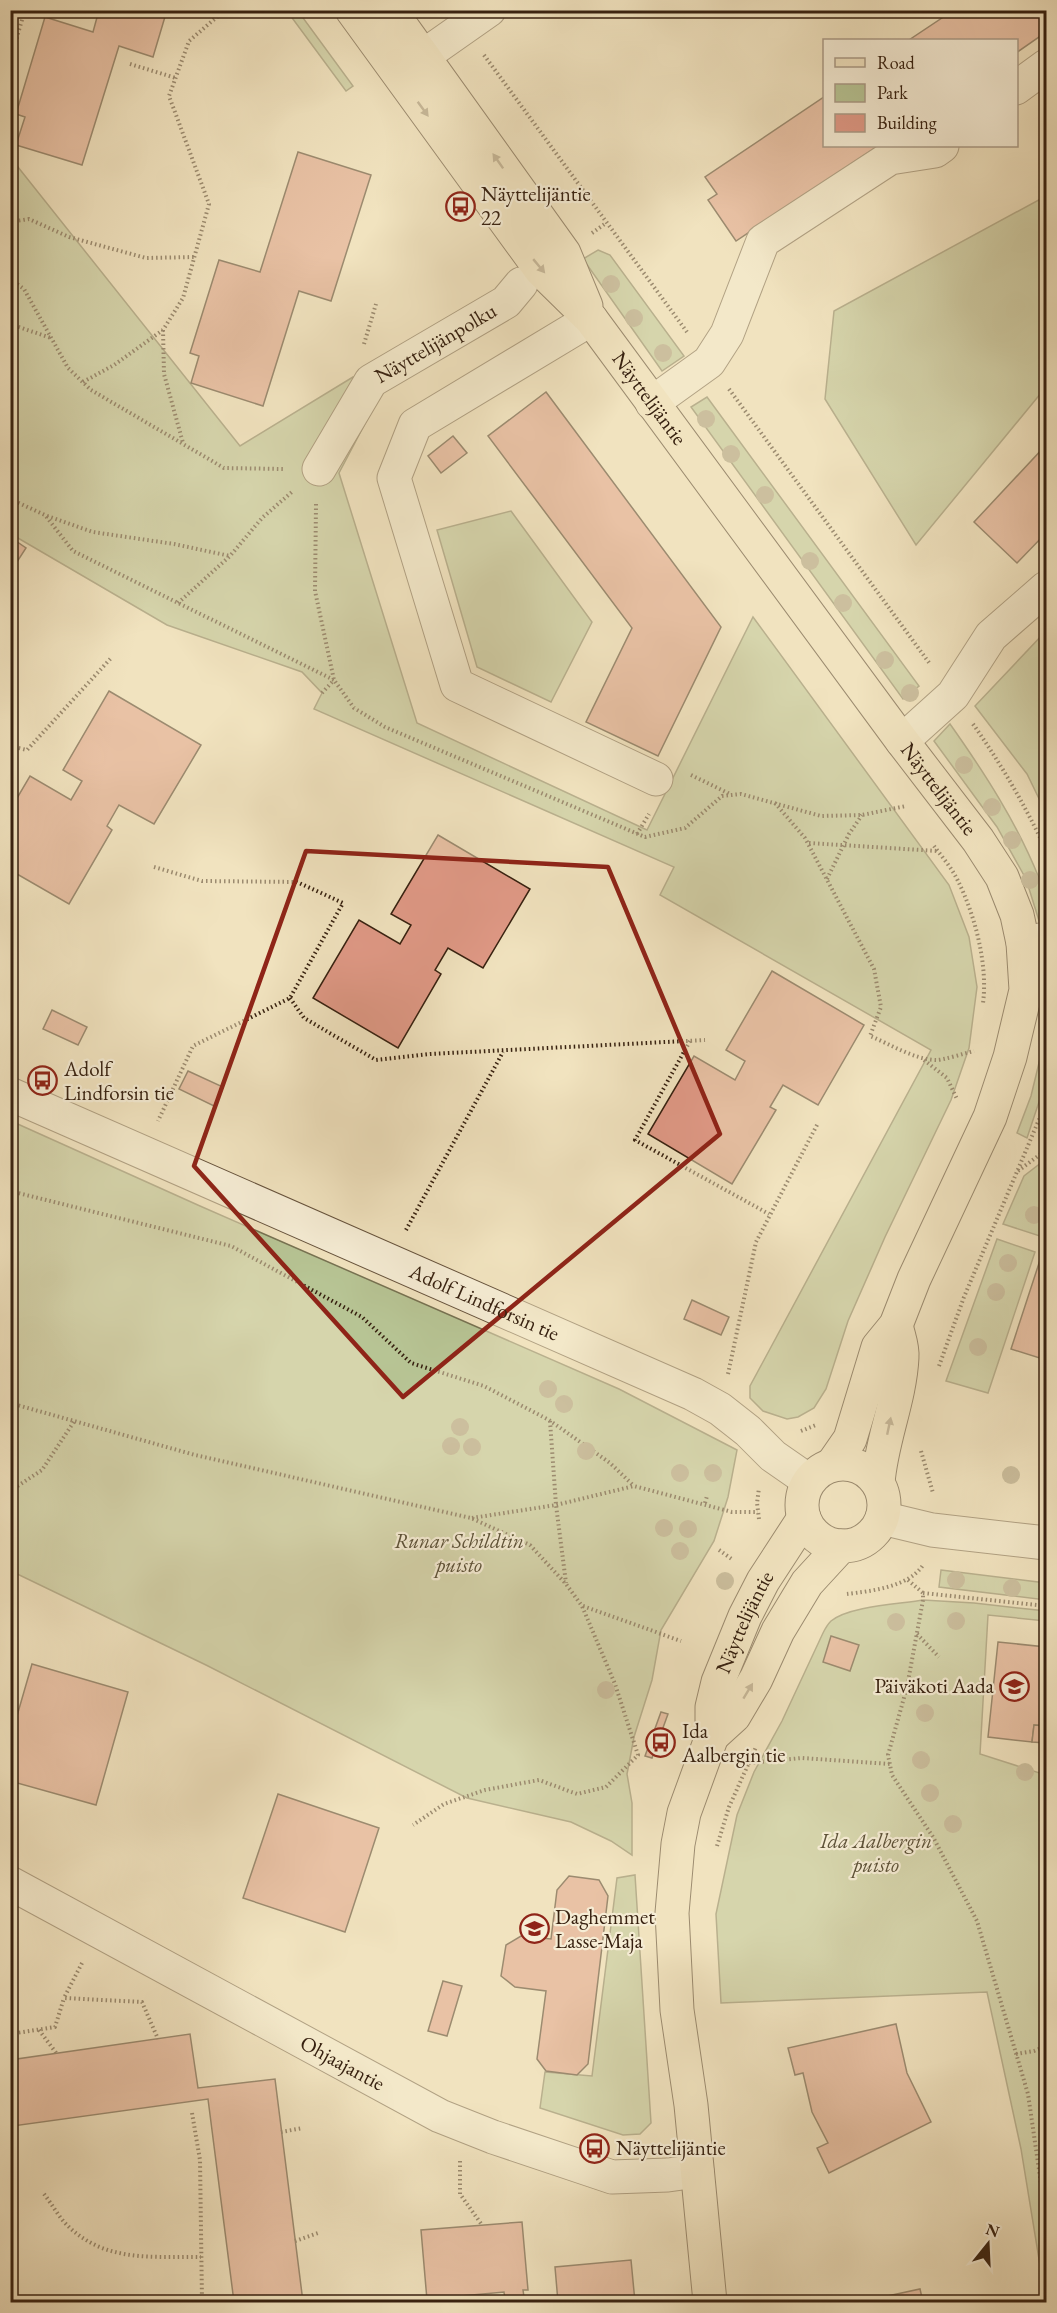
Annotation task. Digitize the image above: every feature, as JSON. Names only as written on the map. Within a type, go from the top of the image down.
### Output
[{"type":"main road","name":"Näyttelijäntie","points":[[352,10],[410,63],[564,253],[591,319],[902,741],[978,840],[1002,877],[1017,915],[1035,941],[1036,991],[990,1117],[896,1325],[878,1347],[850,1439],[801,1501],[804,1518],[763,1581],[745,1617],[718,1682],[712,1707],[712,1736],[680,1828],[672,1913],[677,2010],[692,2105],[710,2302]]},
{"type":"main road","name":"Näyttelijäntie","points":[[390,10],[410,63]]},
{"type":"main road","points":[[878,1483],[902,1355],[896,1325]]},
{"type":"main road","points":[[821,1473],[842,1464],[867,1471],[878,1483],[884,1498],[882,1518]]},
{"type":"main road","points":[[804,1518],[816,1536],[827,1543],[841,1546]]},
{"type":"main road","name":"Näyttelijäntie","points":[[712,1736],[734,1716],[756,1679],[778,1631],[807,1583],[841,1546],[863,1541],[872,1533],[882,1518]]},
{"type":"street","points":[[410,63],[476,19]]},
{"type":"street","points":[[1018,87],[1047,66]]},
{"type":"street","points":[[652,403],[709,362],[727,334],[763,241],[890,158],[935,151],[941,147]]},
{"type":"street","name":"Näyttelijänpolku","points":[[319,469],[371,381],[506,302],[521,284]]},
{"type":"street","points":[[591,319],[415,425],[394,477],[457,685],[656,779]]},
{"type":"street","points":[[902,741],[953,695],[991,636],[1047,588]]},
{"type":"street","name":"Adolf Lindforsin tie","points":[[10,1094],[693,1395],[720,1409],[748,1431],[773,1456],[821,1473]]},
{"type":"street","points":[[882,1518],[932,1530],[1047,1543]]},
{"type":"street","name":"Ohjaajantie","points":[[10,1883],[440,2116],[503,2141],[612,2177],[668,2175],[697,2170]]},
{"type":"path","points":[[10,60],[25,10]]},
{"type":"path","points":[[82,382],[114,365],[163,330],[183,298],[208,204],[169,96],[189,41],[225,10]]},
{"type":"path","points":[[476,19],[709,362],[1000,761],[1047,850]]},
{"type":"path","points":[[130,64],[176,78]]},
{"type":"path","points":[[10,222],[29,219],[69,237],[146,258],[194,257]]},
{"type":"path","points":[[10,324],[52,338]]},
{"type":"path","points":[[163,330],[164,374],[183,444]]},
{"type":"path","points":[[178,603],[231,556],[262,518],[319,469]]},
{"type":"path","points":[[10,499],[45,515],[93,532],[174,544],[231,556]]},
{"type":"path","points":[[45,515],[73,551],[334,680],[322,693]]},
{"type":"path","points":[[10,746],[27,750],[112,657]]},
{"type":"path","points":[[900,797],[912,815]]},
{"type":"path","points":[[775,803],[808,843],[874,969],[881,1007],[870,1036],[923,1059],[947,1077],[959,1102],[963,1092]]},
{"type":"path","points":[[827,879],[862,815]]},
{"type":"path","points":[[931,842],[958,880],[979,936],[985,989],[983,1010]]},
{"type":"path","points":[[808,843],[843,847],[938,851]]},
{"type":"path","points":[[154,867],[202,881],[297,882],[343,903],[290,998],[193,1046],[154,1130]]},
{"type":"path","points":[[290,998],[304,1018],[376,1060],[430,1054],[705,1040]]},
{"type":"path","points":[[690,1041],[635,1140],[769,1214]]},
{"type":"path","points":[[923,1059],[939,1061],[978,1050],[974,1061]]},
{"type":"path","points":[[400,1239],[503,1051]]},
{"type":"path","points":[[936,1375],[964,1296],[1047,1103]]},
{"type":"path","points":[[728,1378],[756,1242],[818,1122]]},
{"type":"path","points":[[1017,1172],[1047,1150]]},
{"type":"path","points":[[10,1191],[231,1246],[362,1317],[411,1363],[484,1386],[549,1420],[610,1463],[634,1486]]},
{"type":"path","points":[[10,1403],[195,1455],[471,1518],[530,1545],[566,1584],[582,1606],[615,1684],[638,1755],[606,1787],[577,1794],[539,1780],[485,1791],[444,1804],[413,1825]]},
{"type":"path","points":[[10,1491],[42,1470],[75,1420]]},
{"type":"path","points":[[549,1420],[556,1505],[566,1584]]},
{"type":"path","points":[[471,1518],[556,1505],[634,1486],[732,1512],[758,1512]]},
{"type":"path","points":[[705,1503],[707,1496]]},
{"type":"path","points":[[908,1580],[923,1593],[1047,1606]]},
{"type":"path","points":[[923,1593],[918,1634],[907,1687],[888,1755],[892,1775],[933,1837],[977,1921],[1028,2094],[1047,2218]]},
{"type":"path","points":[[582,1606],[681,1641]]},
{"type":"path","points":[[918,1634],[939,1658]]},
{"type":"path","points":[[715,1853],[729,1807],[758,1742]]},
{"type":"path","points":[[749,1763],[802,1758],[890,1764]]},
{"type":"path","points":[[10,2034],[55,2027],[64,1998],[85,1956]]},
{"type":"path","points":[[64,1998],[142,2002],[158,2039]]},
{"type":"path","points":[[39,2030],[57,2054]]},
{"type":"path","points":[[1016,2054],[1047,2046]]},
{"type":"path","points":[[192,2113],[200,2160],[202,2302]]},
{"type":"path","points":[[281,2132],[303,2128]]},
{"type":"path","points":[[460,2155],[460,2193],[482,2225]]},
{"type":"path","points":[[44,2194],[68,2227],[90,2243],[123,2256],[201,2257]]},
{"type":"path","points":[[295,2241],[318,2233]]},
{"type":"highlighted area","points":[[306,851],[608,867],[720,1134],[403,1397],[194,1166]]},
{"type":"green space","points":[[287,11],[298,11],[353,86],[346,91]]},
{"type":"green space","points":[[10,157],[240,446],[353,377],[379,397],[339,473],[417,723],[647,830],[753,617],[949,885],[969,937],[977,987],[969,1048],[951,1100],[885,1237],[848,1321],[826,1389],[814,1408],[798,1417],[787,1419],[763,1411],[750,1398],[750,1386],[931,1050],[660,895],[674,867],[314,709],[322,693],[302,672],[167,625],[11,534]]},
{"type":"green space","points":[[1046,196],[1046,387],[916,545],[825,399],[834,311]]},
{"type":"green space","points":[[598,250],[610,255],[684,356],[662,371],[583,259]]},
{"type":"green space","points":[[707,397],[919,686],[903,699],[691,407]]},
{"type":"green space","points":[[511,511],[592,622],[551,702],[477,667],[437,530]]},
{"type":"green space","points":[[1046,631],[1046,813],[1027,774],[975,706]]},
{"type":"green space","points":[[950,724],[999,798],[1021,837],[1039,878],[1043,896],[1046,920],[1041,927],[1026,879],[997,827],[934,741]]},
{"type":"green space","points":[[1046,1034],[1046,1081],[1027,1138],[1017,1133],[1031,1096]]},
{"type":"green space","name":"Runar Schildtin puisto","points":[[11,1121],[619,1389],[737,1450],[728,1497],[714,1541],[661,1630],[652,1680],[634,1737],[627,1774],[632,1803],[632,1855],[611,1841],[571,1822],[467,1798],[206,1665],[11,1571]]},
{"type":"green space","points":[[1046,1159],[1046,1238],[1003,1224],[1024,1176]]},
{"type":"green space","points":[[997,1239],[1035,1252],[988,1393],[946,1381]]},
{"type":"green space","points":[[941,1570],[1046,1583],[1046,1600],[939,1587]]},
{"type":"green space","name":"Ida Aalbergin puisto","points":[[923,1600],[1046,1611],[1046,1621],[988,1615],[980,1754],[1046,1775],[1046,2302],[1021,2149],[987,1992],[721,2003],[716,1914],[737,1815],[754,1772],[782,1721],[823,1633],[831,1621],[850,1612],[875,1606]]},
{"type":"green space","points":[[635,1875],[651,2123],[640,2134],[623,2135],[540,2108],[545,2072],[592,2076],[617,1878]]},
{"type":"building","points":[[99,10],[167,10],[153,57],[119,46],[82,165],[16,145],[25,117],[16,114],[45,17],[93,32]]},
{"type":"building","points":[[954,10],[1046,10],[1046,32],[1018,52],[1018,39],[910,39]]},
{"type":"building","points":[[823,98],[823,147],[877,147],[736,241],[708,200],[717,194],[705,177]]},
{"type":"building","points":[[298,152],[371,175],[331,301],[299,291],[263,406],[191,383],[199,356],[190,353],[219,260],[260,272]]},
{"type":"building","points":[[546,392],[721,627],[658,756],[586,722],[632,628],[488,436]]},
{"type":"building","points":[[453,436],[467,453],[441,473],[428,456]]},
{"type":"building","points":[[1046,445],[1046,533],[1017,563],[974,522]]},
{"type":"building","points":[[10,537],[26,548],[15,565],[10,562]]},
{"type":"building","points":[[109,691],[201,745],[154,824],[119,805],[107,826],[112,830],[69,904],[10,870],[10,810],[30,776],[71,800],[82,781],[63,770]]},
{"type":"building","points":[[438,835],[530,889],[483,968],[448,948],[435,970],[441,974],[398,1048],[313,998],[359,920],[400,944],[411,925],[391,914]]},
{"type":"building","points":[[772,971],[864,1025],[818,1105],[783,1085],[770,1107],[776,1110],[732,1184],[648,1134],[694,1056],[735,1080],[745,1061],[726,1050]]},
{"type":"building","points":[[52,1010],[87,1027],[78,1045],[43,1029]]},
{"type":"building","points":[[188,1071],[223,1087],[214,1106],[179,1089]]},
{"type":"building","points":[[1042,1254],[1046,1256],[1046,1360],[1011,1349]]},
{"type":"building","points":[[692,1300],[729,1317],[721,1335],[684,1319]]},
{"type":"building","points":[[831,1636],[859,1645],[850,1671],[823,1662]]},
{"type":"building","points":[[998,1642],[1046,1647],[1046,1726],[1034,1725],[1032,1742],[988,1737]]},
{"type":"building","points":[[32,1664],[128,1692],[96,1805],[10,1781],[10,1740]]},
{"type":"building","points":[[661,1712],[668,1714],[652,1758],[645,1756]]},
{"type":"building","points":[[1034,1725],[1046,1726],[1046,1743],[1032,1742]]},
{"type":"building","points":[[278,1794],[379,1828],[345,1932],[243,1898]]},
{"type":"building","points":[[569,1876],[599,1880],[608,1896],[588,2064],[577,2075],[546,2071],[537,2059],[546,1991],[515,1987],[501,1976],[506,1945],[521,1936],[551,1939],[557,1890]]},
{"type":"building","points":[[443,1981],[462,1986],[447,2036],[428,2031]]},
{"type":"building","points":[[896,2024],[907,2073],[931,2122],[829,2173],[817,2148],[828,2143],[812,2112],[803,2073],[795,2075],[788,2048]]},
{"type":"building","points":[[190,2034],[198,2088],[275,2079],[303,2302],[234,2302],[208,2099],[13,2126],[10,2109],[10,2060]]},
{"type":"building","points":[[522,2222],[528,2290],[523,2290],[524,2297],[505,2299],[504,2292],[451,2297],[452,2302],[427,2300],[421,2230]]},
{"type":"building","points":[[631,2260],[635,2302],[558,2302],[555,2267]]},
{"type":"building","points":[[920,2289],[923,2302],[860,2302]]},
{"type":"place","name":"Näyttelijäntie 22","points":[[460,206]]},
{"type":"place","name":"Adolf Lindforsin tie","points":[[43,1081]]},
{"type":"place","name":"Päiväkoti Aada","points":[[1015,1686]]},
{"type":"place","name":"Ida Aalbergin tie","points":[[661,1743]]},
{"type":"place","name":"Daghemmet Lasse-Maja","points":[[534,1929]]},
{"type":"place","name":"Näyttelijäntie","points":[[595,2148]]}]
